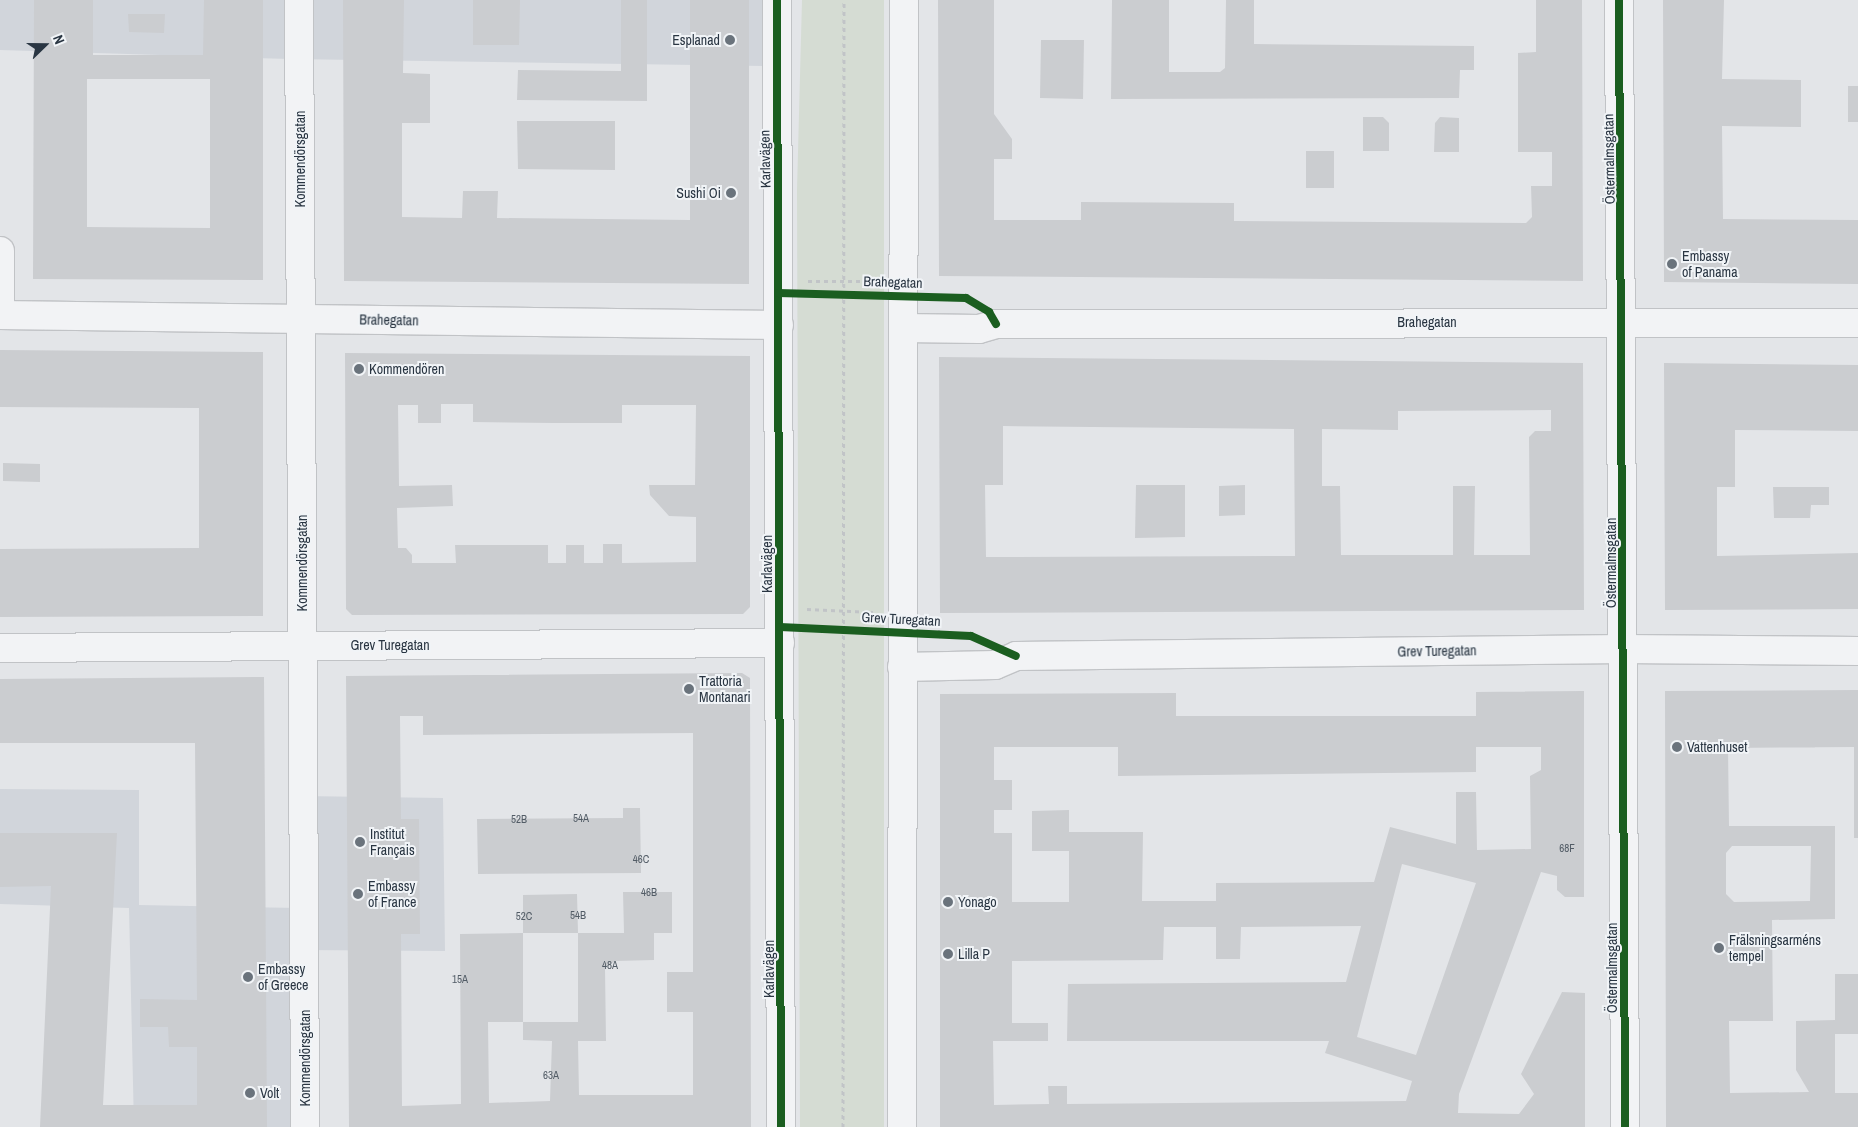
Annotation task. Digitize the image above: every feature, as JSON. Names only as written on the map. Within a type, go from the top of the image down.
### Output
[{"type":"street","name":"Kommendörsgatan","points":[[300,0],[305,1127]]},
{"type":"street","name":"Karlavägen","points":[[777,0],[782,1127]]},
{"type":"street","points":[[902,1127],[902,667],[893,621],[904,328],[904,0]]},
{"type":"street","name":"Östermalmsgatan","points":[[1619,0],[1624,324],[1625,1127]]},
{"type":"street","points":[[0,251],[0,315]]},
{"type":"street","name":"Brahegatan","points":[[0,315],[779,325]]},
{"type":"street","name":"Brahegatan","points":[[904,328],[979,329],[996,324],[1858,323]]},
{"type":"street","name":"Grev Turegatan","points":[[0,648],[780,643]]},
{"type":"street","name":"Grev Turegatan","points":[[902,667],[995,665],[1016,656],[1623,650],[1858,651]]},
{"type":"path","points":[[843,1127],[844,0]]},
{"type":"shaded area","points":[[0,0],[765,0],[767,66],[290,59],[0,50]]},
{"type":"shaded area","points":[[802,0],[884,0],[884,1127],[800,1127],[797,190]]},
{"type":"shaded area","points":[[0,789],[139,790],[139,905],[300,908],[301,796],[443,798],[445,951],[301,950],[302,1127],[134,1127],[129,908],[0,904]]},
{"type":"building","points":[[34,0],[93,0],[93,55],[203,55],[204,0],[263,0],[263,280],[33,279]],"holes":[[[87,79],[210,79],[210,228],[87,227]]]},
{"type":"building","points":[[343,0],[404,0],[403,73],[430,74],[430,123],[402,123],[402,217],[462,218],[463,191],[498,191],[497,218],[690,220],[690,0],[749,0],[749,284],[344,281]]},
{"type":"building","points":[[473,0],[520,0],[519,45],[473,45]]},
{"type":"building","points":[[621,0],[647,0],[647,101],[517,100],[518,70],[621,71]]},
{"type":"building","points":[[938,0],[994,0],[994,114],[1012,139],[1012,159],[994,159],[994,220],[1081,220],[1081,202],[1234,203],[1234,221],[1526,223],[1532,217],[1531,186],[1552,186],[1552,152],[1518,152],[1518,53],[1536,52],[1536,0],[1582,0],[1583,281],[939,276]]},
{"type":"building","points":[[1112,0],[1169,0],[1169,72],[1220,72],[1225,68],[1226,0],[1254,0],[1254,44],[1474,46],[1474,70],[1460,70],[1459,98],[1111,99]]},
{"type":"building","points":[[1663,0],[1724,0],[1722,79],[1801,80],[1801,127],[1722,126],[1723,219],[1858,220],[1858,284],[1664,282]]},
{"type":"building","points":[[128,14],[165,14],[164,33],[129,32]]},
{"type":"building","points":[[1041,40],[1084,40],[1083,99],[1040,98]]},
{"type":"building","points":[[1848,86],[1858,86],[1858,122],[1848,122]]},
{"type":"building","points":[[1363,117],[1383,117],[1389,123],[1389,151],[1363,151]]},
{"type":"building","points":[[1440,117],[1459,118],[1459,152],[1434,152],[1435,123]]},
{"type":"building","points":[[517,121],[615,121],[615,170],[518,169]]},
{"type":"building","points":[[1306,151],[1334,151],[1334,188],[1306,188]]},
{"type":"building","points":[[0,350],[263,352],[263,616],[0,617],[0,549],[199,548],[199,408],[0,407]]},
{"type":"building","points":[[345,353],[750,356],[750,607],[743,614],[352,615],[346,609]],"holes":[[[441,404],[473,404],[473,422],[554,423],[622,423],[622,405],[696,405],[695,485],[649,485],[650,495],[669,516],[696,517],[696,562],[622,563],[622,544],[603,544],[603,563],[584,563],[584,545],[566,545],[566,563],[548,563],[548,545],[455,545],[456,563],[412,563],[412,555],[406,548],[398,548],[397,508],[453,506],[452,485],[399,486],[398,405],[418,405],[418,423],[441,423]]]},
{"type":"building","points":[[939,357],[1583,363],[1584,610],[940,613]],"holes":[[[1551,410],[1551,431],[1535,431],[1529,437],[1530,555],[1474,555],[1475,486],[1453,486],[1453,555],[1341,555],[1340,486],[1322,486],[1322,429],[1398,430],[1398,411]],[[1003,426],[1294,429],[1295,556],[986,557],[985,485],[1003,485]]]},
{"type":"building","points":[[1664,363],[1858,365],[1858,431],[1735,430],[1735,487],[1717,487],[1717,556],[1858,553],[1858,609],[1665,610]]},
{"type":"building","points":[[3,463],[40,464],[40,482],[3,481]]},
{"type":"building","points":[[1136,485],[1185,485],[1185,537],[1135,538]]},
{"type":"building","points":[[1245,485],[1245,515],[1219,516],[1219,486]]},
{"type":"building","points":[[1773,487],[1829,487],[1829,505],[1811,505],[1810,518],[1774,518]]},
{"type":"building","points":[[742,673],[750,678],[751,1127],[349,1127],[346,676]],"holes":[[[400,716],[423,716],[423,735],[693,733],[693,972],[667,972],[667,1012],[693,1012],[693,1095],[579,1095],[578,1041],[606,1041],[605,968],[615,961],[654,960],[654,933],[672,933],[672,892],[623,892],[624,933],[578,933],[578,1022],[523,1022],[523,933],[460,934],[461,1104],[402,1106],[401,934],[420,934],[419,819],[401,819]],[[488,1022],[523,1022],[523,1040],[552,1041],[550,1101],[489,1103]]]},
{"type":"building","points":[[264,677],[267,1127],[40,1127],[51,886],[0,887],[0,833],[117,833],[103,1105],[197,1105],[197,1047],[169,1047],[168,1027],[140,1027],[140,999],[197,1000],[195,743],[0,743],[0,679]]},
{"type":"building","points":[[1858,690],[1858,838],[1854,838],[1854,747],[1728,748],[1729,826],[1835,826],[1835,919],[1772,920],[1773,1021],[1729,1021],[1730,1093],[1809,1092],[1796,1070],[1796,1021],[1835,1020],[1835,974],[1858,974],[1858,1034],[1835,1034],[1835,1093],[1858,1093],[1858,1127],[1666,1127],[1665,691]],"holes":[[[1732,846],[1811,846],[1810,901],[1734,902],[1726,894],[1726,853]]]},
{"type":"building","points":[[1584,691],[1584,897],[1565,897],[1557,890],[1557,876],[1541,872],[1459,1094],[1458,1113],[1519,1114],[1534,1094],[1521,1074],[1562,992],[1585,993],[1585,1127],[940,1127],[940,694],[1176,693],[1176,716],[1476,716],[1476,692]],"holes":[[[994,747],[1118,747],[1118,776],[1476,772],[1476,747],[1541,747],[1541,770],[1530,776],[1531,849],[1477,850],[1476,792],[1456,792],[1456,844],[1390,827],[1374,882],[1216,883],[1216,901],[1142,901],[1143,832],[1069,832],[1069,810],[1032,811],[1032,851],[1069,851],[1069,902],[1012,902],[1012,833],[994,833],[994,810],[1012,810],[1012,780],[994,780]],[[1402,864],[1476,883],[1416,1055],[1357,1037]],[[1361,926],[1346,982],[1068,984],[1067,1041],[1329,1041],[1325,1053],[1412,1081],[1406,1101],[1067,1104],[1067,1086],[1048,1086],[1049,1104],[994,1105],[993,1041],[1048,1041],[1048,1023],[1012,1023],[1012,961],[1163,960],[1164,927],[1216,927],[1216,959],[1240,959],[1241,927]]]},
{"type":"building","points":[[623,808],[640,808],[641,873],[478,874],[477,819],[623,818]]},
{"type":"building","points":[[577,894],[578,933],[523,933],[523,895]]},
{"type":"cycle path","points":[[777,0],[781,1127]]},
{"type":"cycle path","points":[[1619,0],[1625,1127]]},
{"type":"cycle path","points":[[778,293],[966,298],[989,312],[996,324]]},
{"type":"cycle path","points":[[780,627],[971,636],[1016,656]]},
{"type":"place","name":"Esplanad","points":[[730,40]]},
{"type":"place","name":"Sushi Oi","points":[[731,193]]},
{"type":"place","name":"Embassy of Panama","points":[[1672,264]]},
{"type":"place","name":"Kommendören","points":[[359,369]]},
{"type":"place","name":"Trattoria Montanari","points":[[689,689]]},
{"type":"place","name":"Vattenhuset","points":[[1677,747]]},
{"type":"place","name":"Institut Français","points":[[360,842]]},
{"type":"place","name":"Embassy of France","points":[[358,894]]},
{"type":"place","name":"Yonago","points":[[948,902]]},
{"type":"place","name":"Frälsningsarméns tempel","points":[[1719,948]]},
{"type":"place","name":"Lilla P","points":[[948,954]]},
{"type":"place","name":"Embassy of Greece","points":[[248,977]]},
{"type":"place","name":"Volt","points":[[250,1093]]}]
